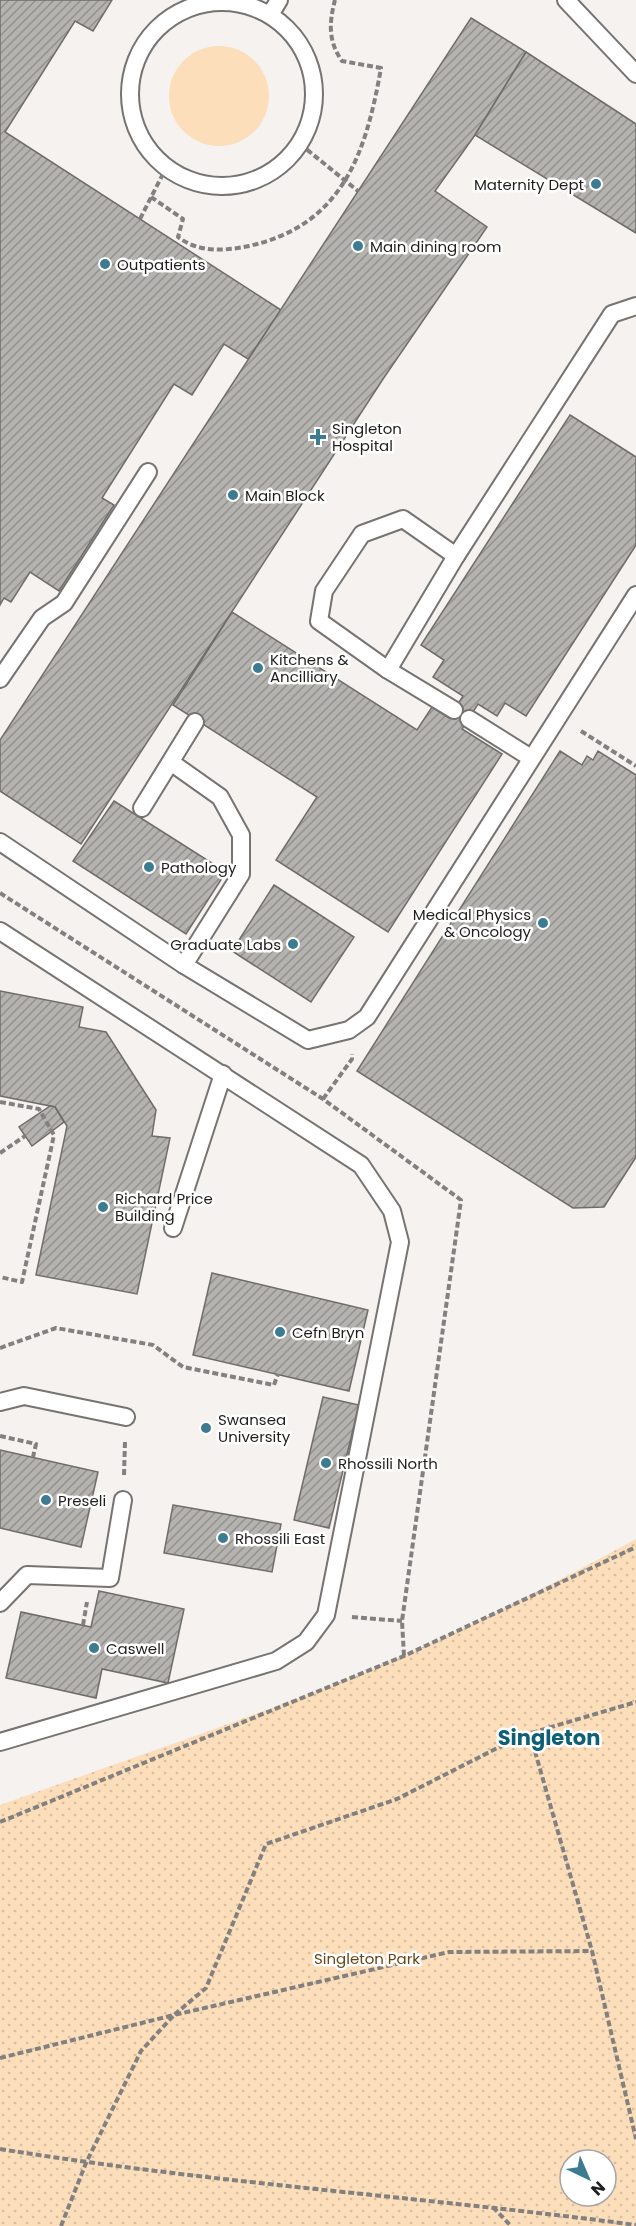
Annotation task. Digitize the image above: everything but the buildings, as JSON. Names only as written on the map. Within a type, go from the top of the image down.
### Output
[{"type":"lane","points":[[270,15],[279,0]]},
{"type":"lane","points":[[566,0],[636,75]]},
{"type":"lane","points":[[210,3],[241,4],[270,15],[292,34],[308,59],[314,88],[312,117],[300,144],[279,167],[253,182],[224,187],[193,182],[166,168],[145,145],[133,117],[130,86],[138,57],[144,48],[156,31],[180,12],[210,3]]},
{"type":"lane","points":[[388,670],[456,556],[612,314],[636,306]]},
{"type":"lane","points":[[0,679],[42,618],[64,603],[148,472]]},
{"type":"lane","points":[[454,710],[388,670],[319,621],[324,591],[362,534],[403,519],[456,556]]},
{"type":"lane","points":[[0,842],[184,965],[308,1040],[349,1030],[367,1017],[636,595]]},
{"type":"lane","points":[[469,719],[531,758]]},
{"type":"lane","points":[[142,808],[172,764],[195,722]]},
{"type":"lane","points":[[172,764],[220,797],[241,836],[241,874],[184,965]]},
{"type":"lane","points":[[0,931],[361,1165],[392,1211],[400,1242],[326,1615],[306,1642],[276,1661],[0,1742]]},
{"type":"lane","points":[[173,1228],[223,1074]]},
{"type":"lane","points":[[0,1402],[24,1396],[126,1417]]},
{"type":"lane","points":[[0,1603],[27,1575],[110,1578],[123,1500]]},
{"type":"path","points":[[151,198],[183,219],[178,237],[208,250],[239,248],[270,241],[324,211],[358,160],[372,118],[381,68],[342,61],[332,47],[330,21],[335,0]]},
{"type":"path","points":[[300,144],[358,190]]},
{"type":"path","points":[[140,219],[166,168]]},
{"type":"path","points":[[557,716],[636,766]]},
{"type":"path","points":[[0,893],[323,1100],[461,1200],[402,1621],[404,1656]]},
{"type":"path","points":[[323,1100],[352,1059],[349,1030]]},
{"type":"path","points":[[0,1102],[39,1109],[54,1135],[22,1282],[0,1277]]},
{"type":"path","points":[[0,1153],[25,1136]]},
{"type":"path","points":[[0,1348],[56,1328],[153,1345],[183,1367],[274,1384],[278,1374]]},
{"type":"path","points":[[123,1500],[126,1417]]},
{"type":"path","points":[[0,1436],[36,1444],[33,1457]]},
{"type":"path","points":[[0,1822],[404,1656],[636,1547]]},
{"type":"path","points":[[326,1615],[402,1621]]},
{"type":"path","points":[[61,2226],[86,2163],[141,2051],[174,2015],[206,1989],[266,1844],[397,1799],[530,1734],[636,1702]]},
{"type":"path","points":[[530,1734],[592,1951],[636,2139]]},
{"type":"path","points":[[0,2058],[174,2015],[449,1952],[592,1951]]},
{"type":"path","points":[[0,2150],[86,2163],[492,2206],[636,2225]]},
{"type":"path","points":[[492,2206],[511,2226]]},
{"type":"green space","points":[[219,46],[238,50],[254,61],[265,77],[269,96],[265,115],[254,131],[238,142],[219,146],[200,142],[184,131],[173,115],[169,96],[173,77],[184,61],[200,50]]},
{"type":"green space","name":"Singleton Park","points":[[636,1539],[636,2226],[0,2226],[0,1805],[322,1689],[401,1656],[536,1592]]},
{"type":"place","name":"Maternity Dept","points":[[596,184]]},
{"type":"place","name":"Main dining room","points":[[358,246]]},
{"type":"place","name":"Outpatients","points":[[105,264]]},
{"type":"place","name":"Singleton Hospital","points":[[318,437]]},
{"type":"place","name":"Main Block","points":[[233,495]]},
{"type":"place","name":"Kitchens & Ancilliary","points":[[258,668]]},
{"type":"place","name":"Pathology","points":[[149,867]]},
{"type":"place","name":"Medical Physics & Oncology","points":[[543,923]]},
{"type":"place","name":"Graduate Labs","points":[[293,944]]},
{"type":"place","name":"Richard Price Building","points":[[103,1207]]},
{"type":"place","name":"Cefn Bryn","points":[[280,1332]]},
{"type":"place","name":"Swansea University","points":[[206,1428]]},
{"type":"place","name":"Rhossili North","points":[[326,1463]]},
{"type":"place","name":"Preseli","points":[[46,1500]]},
{"type":"place","name":"Rhossili East","points":[[223,1538]]},
{"type":"place","name":"Caswell","points":[[94,1648]]},
{"type":"district","name":"Singleton","points":[[549,1737]]}]
